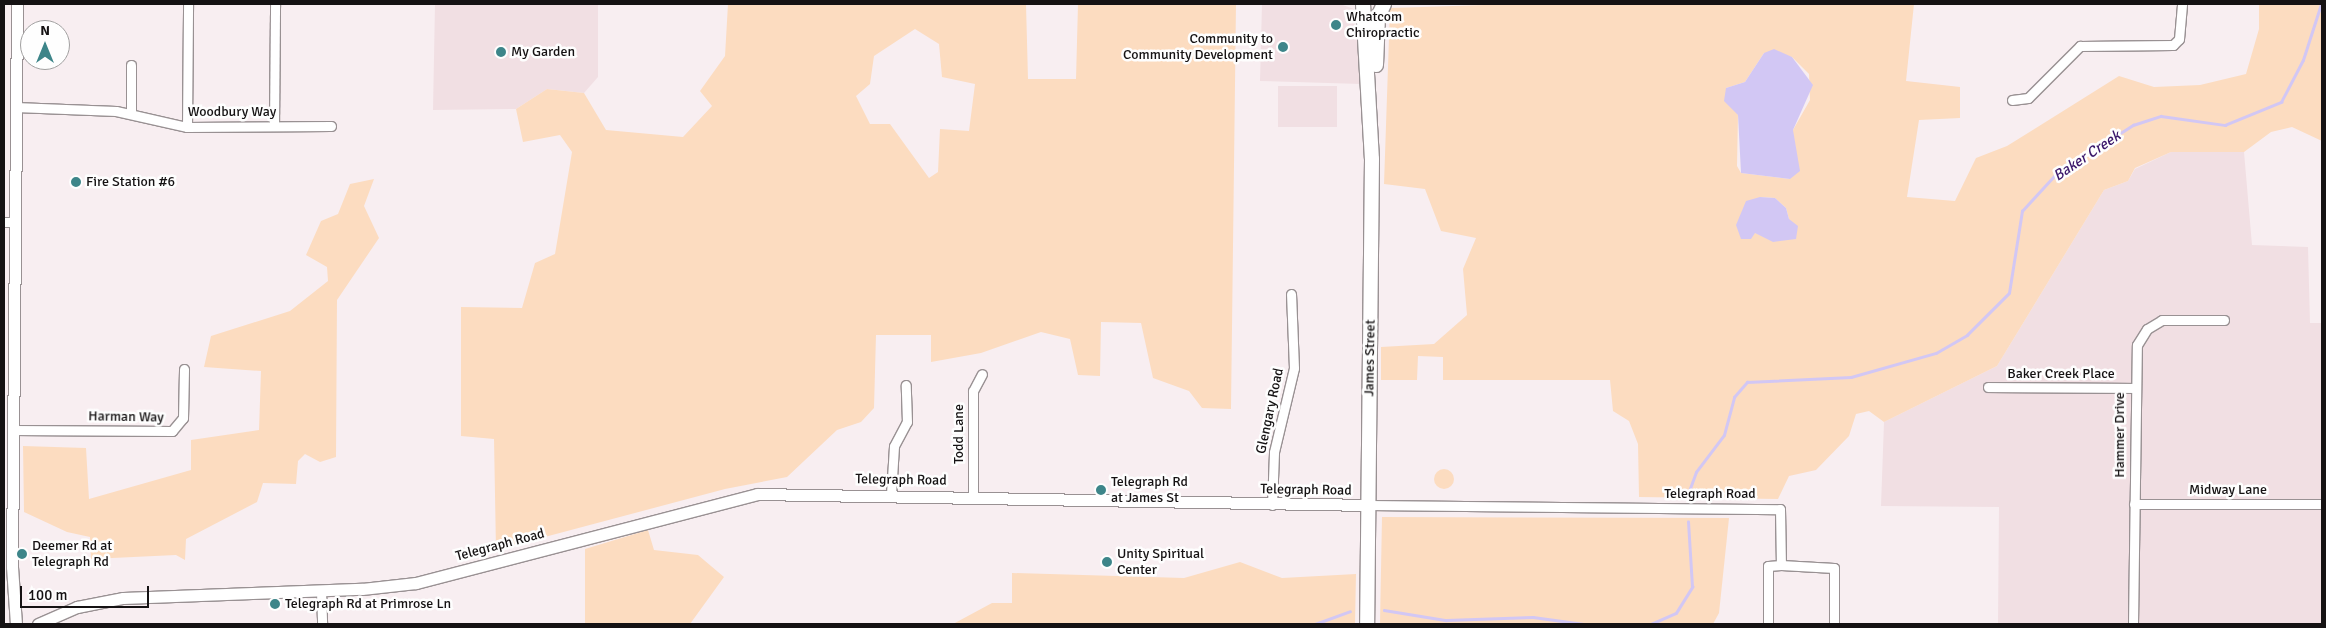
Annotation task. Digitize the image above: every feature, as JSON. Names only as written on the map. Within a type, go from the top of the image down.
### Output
[{"type":"main road","points":[[1364,4],[1383,4]]},
{"type":"main road","name":"James Street","points":[[1364,4],[1371,92]]},
{"type":"main road","name":"James Street","points":[[1367,624],[1371,92],[1378,17],[1383,4]]},
{"type":"street","points":[[16,624],[9,222],[15,107],[17,4]]},
{"type":"street","points":[[187,127],[188,4]]},
{"type":"street","points":[[274,126],[275,4]]},
{"type":"street","points":[[2012,100],[2028,98],[2080,46],[2173,45],[2179,39],[2182,4]]},
{"type":"street","points":[[130,112],[131,66]]},
{"type":"street","name":"Woodbury Way","points":[[15,107],[130,112],[187,127],[331,126]]},
{"type":"street","name":"Glengary Road","points":[[1272,504],[1274,452],[1294,368],[1291,294]]},
{"type":"street","name":"Hammer Drive","points":[[2133,624],[2134,388],[2136,345],[2147,329],[2162,320],[2224,320]]},
{"type":"street","name":"Harman Way","points":[[13,430],[172,432],[183,418],[184,369]]},
{"type":"street","name":"Todd Lane","points":[[973,496],[973,391],[982,374]]},
{"type":"street","points":[[891,494],[894,446],[907,422],[906,385]]},
{"type":"street","name":"Baker Creek Place","points":[[1988,387],[2134,388]]},
{"type":"street","name":"Telegraph Road","points":[[38,624],[77,607],[123,598],[321,591],[416,583],[727,499],[784,492],[1272,504],[1780,509],[1781,564]]},
{"type":"street","name":"Midway Lane","points":[[2134,504],[2322,504]]},
{"type":"street","points":[[1768,624],[1768,566],[1781,564],[1834,568],[1834,624]]},
{"type":"street","points":[[321,591],[322,624]]},
{"type":"shaded area","points":[[435,4],[598,4],[598,77],[584,93],[547,89],[516,109],[433,110]]},
{"type":"shaded area","points":[[728,4],[1026,4],[1028,79],[1076,79],[1078,4],[1236,4],[1231,409],[1202,408],[1189,391],[1153,378],[1141,323],[1101,322],[1100,376],[1078,375],[1070,339],[1041,332],[981,353],[931,362],[931,335],[876,335],[874,408],[861,422],[837,430],[787,477],[725,489],[496,550],[494,439],[461,436],[461,307],[522,308],[535,263],[555,254],[572,152],[560,135],[523,142],[516,109],[547,89],[584,93],[606,130],[683,137],[712,106],[700,91],[725,56]],"holes":[[[915,29],[939,44],[942,77],[975,84],[969,131],[940,129],[938,172],[929,178],[890,124],[870,124],[856,96],[870,84],[874,56]]]},
{"type":"shaded area","points":[[1262,4],[1340,4],[1354,9],[1361,22],[1361,84],[1260,81]]},
{"type":"shaded area","points":[[1516,4],[1914,4],[1906,81],[1960,87],[1960,118],[1919,120],[1907,197],[1955,201],[1976,158],[2007,146],[2119,76],[2154,87],[2200,85],[2246,74],[2259,29],[2259,4],[2322,4],[2322,141],[2292,127],[2271,132],[2244,152],[2171,152],[2135,168],[2128,181],[2104,190],[1997,366],[1884,422],[1869,411],[1856,414],[1849,436],[1816,470],[1789,476],[1778,499],[1639,497],[1638,444],[1629,421],[1613,411],[1610,380],[1443,380],[1443,357],[1418,356],[1417,380],[1381,380],[1381,347],[1434,344],[1467,315],[1463,269],[1476,238],[1441,231],[1425,189],[1384,184],[1390,8]],"holes":[[[1764,53],[1792,57],[1809,74],[1810,100],[1793,130],[1790,179],[1741,173],[1737,166],[1738,115],[1726,88],[1745,82]],[[1760,197],[1775,198],[1786,208],[1789,219],[1766,235],[1755,233]]]},
{"type":"shaded area","points":[[1774,49],[1792,57],[1813,85],[1793,130],[1800,171],[1790,179],[1741,173],[1738,115],[1724,101],[1726,88],[1745,82],[1764,53]]},
{"type":"shaded area","points":[[1278,86],[1337,86],[1337,127],[1278,127]]},
{"type":"shaded area","points":[[2171,152],[2244,152],[2252,245],[2308,247],[2310,323],[2322,323],[2322,624],[1998,624],[1999,507],[1881,506],[1884,422],[1997,366],[2104,190],[2128,181],[2135,169]]},
{"type":"shaded area","points":[[374,179],[364,206],[379,238],[337,300],[336,457],[320,462],[305,454],[298,461],[296,484],[263,483],[257,502],[186,539],[185,560],[176,555],[91,559],[90,537],[67,532],[24,512],[23,446],[86,448],[89,499],[191,470],[191,440],[259,430],[261,371],[204,367],[211,336],[290,311],[328,281],[327,267],[306,255],[321,221],[338,214],[350,184]]},
{"type":"shaded area","points":[[1760,197],[1775,198],[1786,208],[1789,219],[1798,226],[1796,239],[1773,242],[1755,233],[1751,239],[1741,239],[1736,225],[1746,201]]},
{"type":"shaded area","points":[[1444,469],[1451,472],[1454,479],[1451,486],[1444,489],[1437,486],[1434,479],[1437,472]]},
{"type":"shaded area","points":[[1382,517],[1729,518],[1719,613],[1713,624],[1380,624]]},
{"type":"shaded area","points":[[648,530],[654,550],[698,555],[724,577],[690,624],[585,624],[585,549]]},
{"type":"shaded area","points":[[1240,562],[1282,578],[1356,574],[1355,624],[953,624],[992,603],[1012,603],[1012,573],[1184,578]]},
{"type":"waterway","name":"Baker Creek","points":[[1688,494],[1696,472],[1724,435],[1734,397],[1747,382],[1851,377],[1936,353],[1967,335],[2009,293],[2022,211],[2055,175],[2133,125],[2161,116],[2225,125],[2281,102],[2303,60],[2321,4]]},
{"type":"waterway","name":"Baker Creek","points":[[1651,624],[1676,613],[1692,587],[1688,522]]},
{"type":"waterway","name":"Baker Creek","points":[[1384,610],[1446,620],[1533,617],[1584,624]]},
{"type":"waterway","name":"Baker Creek","points":[[1315,624],[1350,611]]},
{"type":"place","name":"Whatcom Chiropractic","points":[[1336,25]]},
{"type":"place","name":"Community to Community Development","points":[[1283,47]]},
{"type":"place","name":"My Garden","points":[[501,52]]},
{"type":"place","name":"Fire Station #6","points":[[76,182]]},
{"type":"place","name":"Telegraph Rd at James St","points":[[1101,490]]},
{"type":"place","name":"Deemer Rd at Telegraph Rd","points":[[22,554]]},
{"type":"place","name":"Unity Spiritual Center","points":[[1107,562]]},
{"type":"place","name":"Telegraph Rd at Primrose Ln","points":[[275,604]]}]
